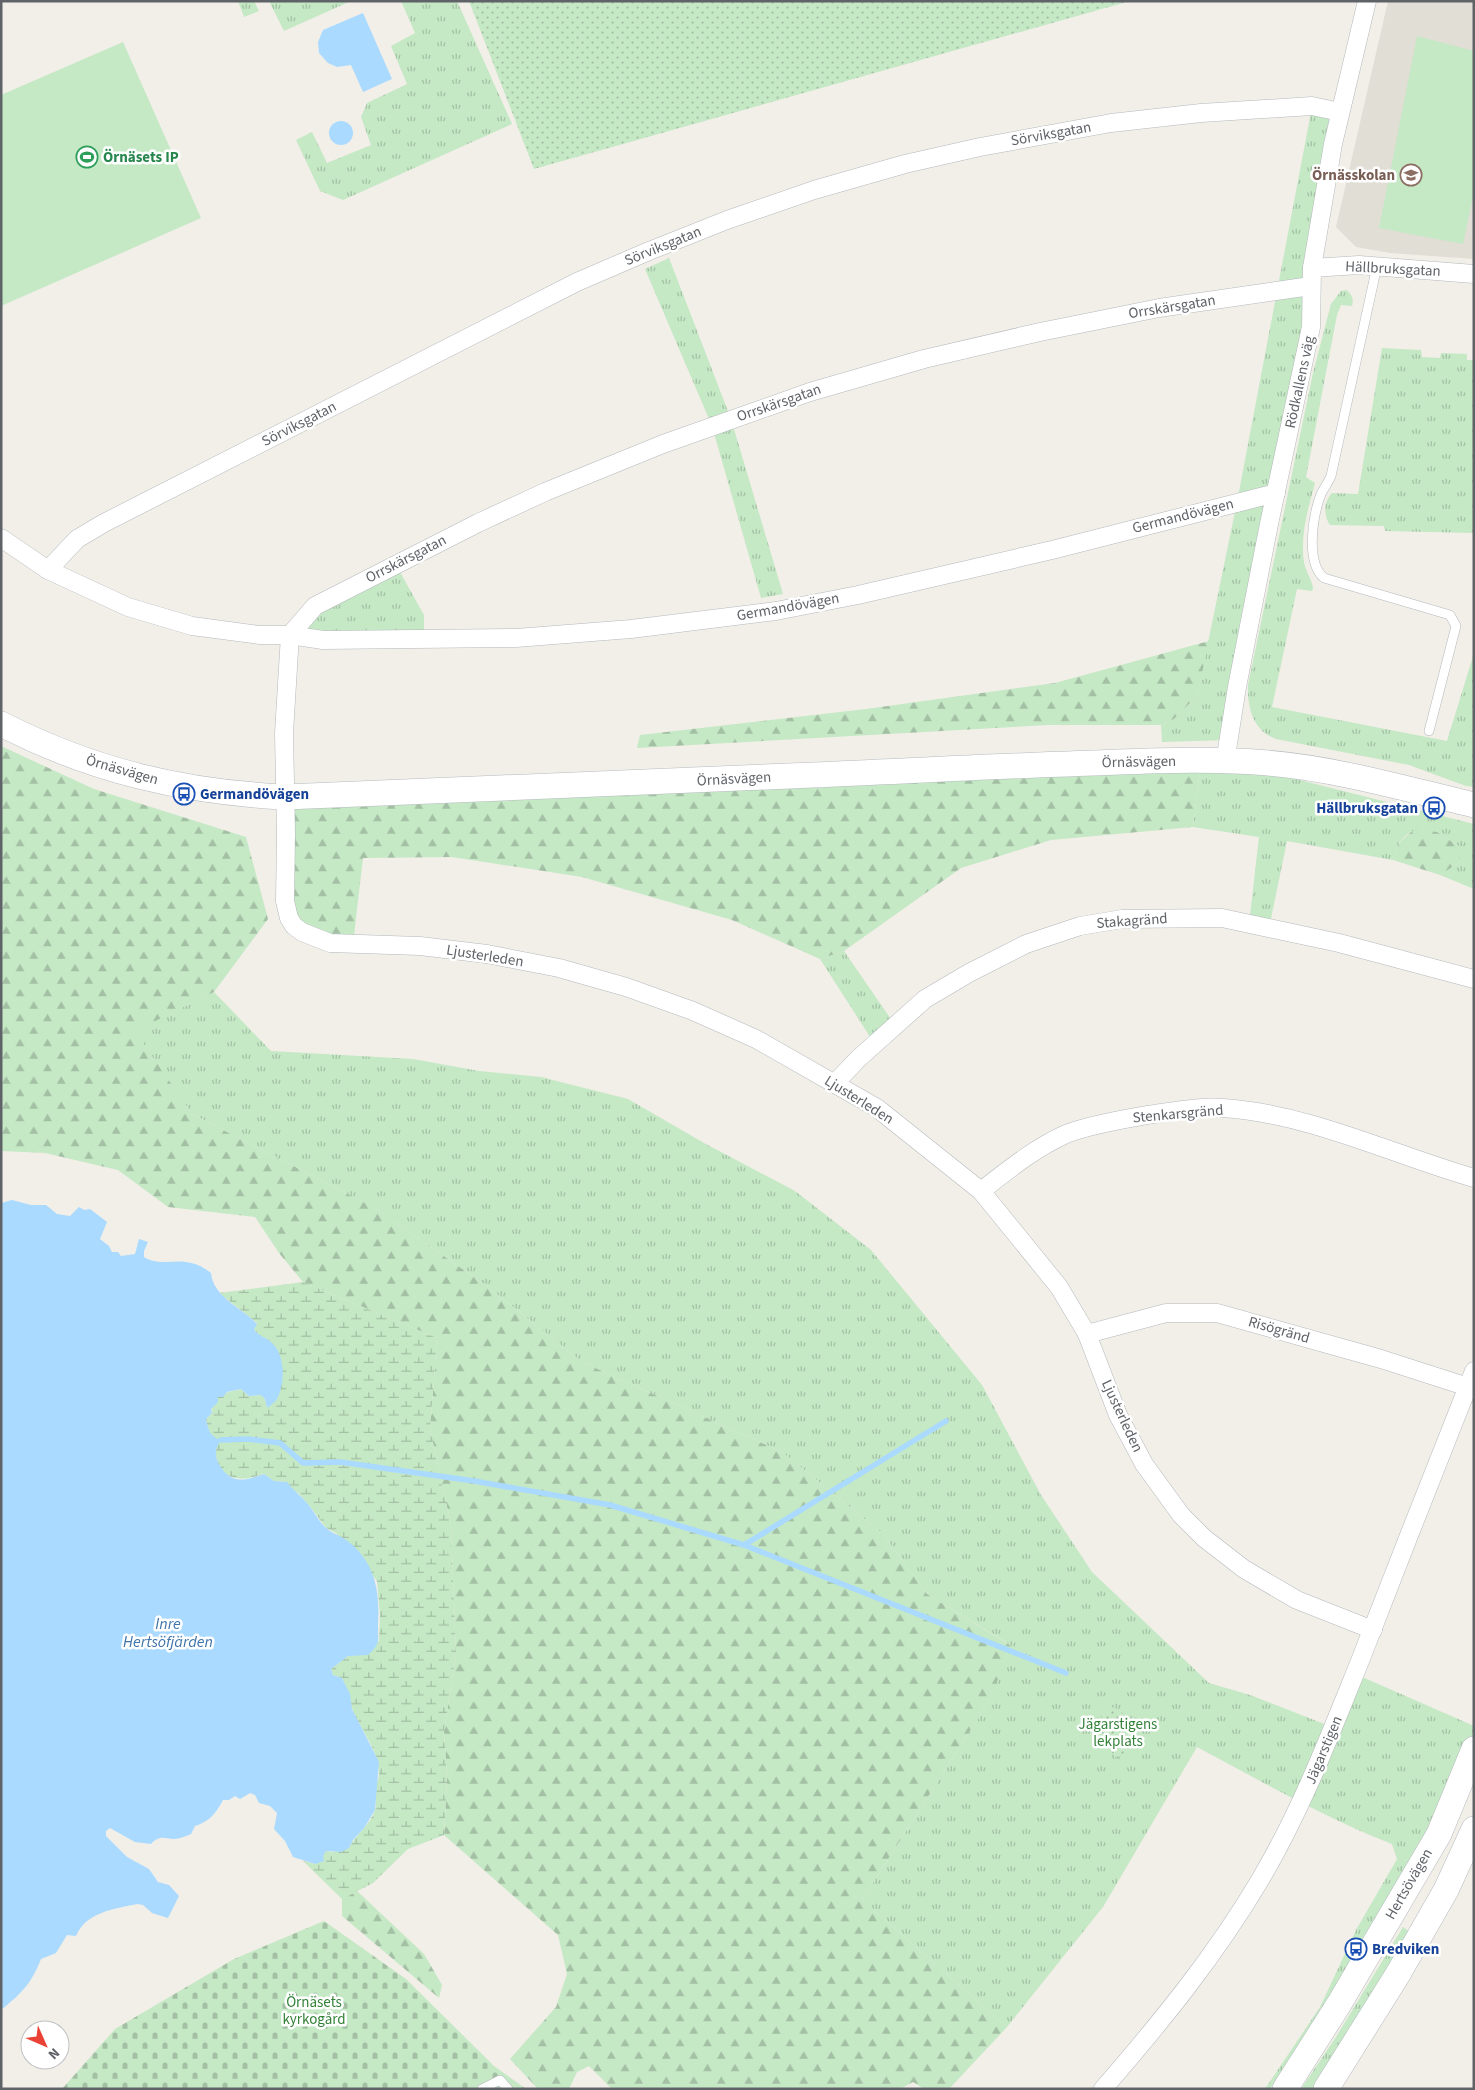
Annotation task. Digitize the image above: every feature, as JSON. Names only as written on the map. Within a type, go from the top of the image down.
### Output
[{"type":"street","name":"Rödkallens väg","points":[[1225,762],[1237,687],[1311,327],[1312,268],[1333,144],[1367,1]]},
{"type":"street","name":"Sörviksgatan","points":[[48,570],[77,539],[104,524],[577,282],[727,220],[814,190],[870,174],[980,146],[1032,136],[1111,123],[1218,112],[1312,106],[1340,112]]},
{"type":"street","name":"Hällbruksgatan","points":[[1312,268],[1360,265],[1474,274]]},
{"type":"street","name":"Orrskärsgatan","points":[[290,635],[315,606],[324,600],[478,523],[587,474],[663,444],[773,405],[915,362],[1040,332],[1158,308],[1312,286]]},
{"type":"street","name":"Germandövägen","points":[[1,538],[48,570],[128,607],[192,626],[260,635],[290,635],[330,640],[516,638],[631,629],[753,615],[858,595],[1006,561],[1276,493]]},
{"type":"street","points":[[285,797],[284,732],[290,635]]},
{"type":"street","name":"Örnäsvägen","points":[[1,724],[61,751],[125,774],[211,791],[285,797],[1141,761],[1268,763],[1376,781],[1474,805]]},
{"type":"street","name":"Ljusterleden","points":[[285,797],[285,901],[289,918],[302,932],[330,943],[420,946],[487,954],[559,968],[626,987],[693,1011],[756,1039],[877,1108],[981,1190],[1059,1287],[1088,1334],[1118,1415],[1144,1464],[1181,1515],[1204,1538],[1244,1569],[1297,1600],[1373,1630]]},
{"type":"street","name":"Stakagränd","points":[[834,1084],[859,1058],[925,1000],[969,973],[1026,944],[1080,926],[1122,919],[1222,918],[1339,943],[1474,978]]},
{"type":"street","name":"Stenkarsgränd","points":[[981,1190],[1030,1154],[1067,1134],[1127,1118],[1221,1108],[1272,1115],[1336,1132],[1430,1166],[1474,1178]]},
{"type":"street","name":"Risögränd","points":[[1088,1334],[1166,1313],[1217,1313],[1381,1359],[1471,1379]]},
{"type":"street","name":"Jägarstigen","points":[[1103,2089],[1163,2020],[1215,1951],[1260,1880],[1301,1804],[1373,1630],[1471,1379]]},
{"type":"street","name":"Hertsövägen","points":[[1285,2089],[1339,2004],[1439,1834],[1474,1749]]},
{"type":"street","points":[[1326,2089],[1398,1974],[1471,1843],[1439,1834]]},
{"type":"lane","points":[[1377,266],[1331,476],[1318,504],[1314,527],[1314,565],[1318,573],[1324,578],[1450,615],[1455,621],[1456,626],[1429,731]]},
{"type":"lane","points":[[482,2089],[500,2080],[508,2089]]},
{"type":"shaded area","name":"Örnässkolan","points":[[1388,1],[1474,1],[1474,259],[1390,253],[1356,247],[1336,227]]},
{"type":"green space","points":[[238,1],[254,1],[259,11],[244,17]]},
{"type":"green space","points":[[269,1],[351,1],[284,31]]},
{"type":"green space","points":[[401,1],[457,1],[512,124],[343,200],[320,191],[296,140],[312,132],[327,163],[371,145],[361,117],[367,103],[407,84],[391,46],[415,33]]},
{"type":"green space","points":[[469,1],[1130,1],[534,169]]},
{"type":"green space","points":[[1417,36],[1474,51],[1474,192],[1463,244],[1379,228]]},
{"type":"green space","name":"Örnäsets IP","points":[[123,42],[201,218],[1,306],[1,95]]},
{"type":"green space","points":[[1312,107],[1340,114],[1312,286],[1228,740],[1162,742],[1161,725],[1174,719],[1197,696],[1237,502]]},
{"type":"green space","points":[[669,258],[731,419],[783,594],[761,598],[712,426],[645,269]]},
{"type":"green space","points":[[1346,290],[1350,293],[1353,303],[1352,306],[1341,305],[1337,315],[1306,477],[1315,483],[1305,522],[1303,542],[1304,563],[1313,588],[1312,591],[1297,589],[1272,707],[1447,741],[1474,653],[1474,787],[1466,786],[1409,765],[1276,739],[1262,730],[1250,710],[1248,685],[1313,373],[1331,304],[1341,291]]},
{"type":"green space","points":[[1382,348],[1421,350],[1422,357],[1440,358],[1441,353],[1467,354],[1467,360],[1474,360],[1474,533],[1385,531],[1384,526],[1330,525],[1328,521],[1325,513],[1326,504],[1332,493],[1358,494]]},
{"type":"green space","points":[[396,565],[424,615],[424,640],[290,636],[316,606]]},
{"type":"green space","points":[[1209,641],[1197,696],[1174,719],[1161,725],[1047,725],[637,748],[640,735],[866,709],[1055,683]]},
{"type":"green space","points":[[1,746],[94,789],[246,837],[268,919],[214,992],[135,1031],[192,1114],[373,1207],[484,1284],[582,1362],[782,1452],[882,1533],[927,1594],[1013,1647],[984,1709],[862,1900],[1007,2027],[949,2089],[924,2089],[913,2082],[900,2089],[612,2089],[589,2066],[577,2072],[569,2089],[538,2089],[510,2059],[556,2007],[567,1974],[558,1935],[444,1835],[447,1778],[444,1731],[456,1654],[451,1525],[430,1429],[437,1338],[303,1282],[279,1253],[255,1217],[168,1207],[118,1170],[45,1153],[1,1151]]},
{"type":"green space","points":[[1201,761],[1224,761],[1474,824],[1474,889],[1440,875],[1460,862],[1460,847],[1439,834],[1429,831],[1419,830],[1411,832],[1403,838],[1397,847],[1393,860],[1287,841],[1269,928],[1249,924],[1259,837],[1193,827]]},
{"type":"green space","points":[[1201,761],[1193,827],[1051,840],[961,868],[844,951],[820,959],[732,920],[582,877],[452,857],[363,858],[353,944],[294,927],[286,798]]},
{"type":"green space","points":[[1416,829],[1437,832],[1460,847],[1460,862],[1440,875],[1393,860],[1400,842]]},
{"type":"green space","points":[[844,951],[895,1025],[874,1043],[820,959]]},
{"type":"green space","points":[[214,992],[271,1051],[413,1059],[479,1071],[541,1077],[628,1099],[704,1143],[795,1191],[871,1250],[982,1385],[1041,1495],[1092,1572],[1209,1683],[1250,1695],[1332,1727],[1353,1673],[1474,1726],[1474,1736],[1438,1833],[1270,2089],[1265,2089],[1320,2007],[1356,1930],[1397,1859],[1392,1844],[1318,1811],[1197,1747],[1103,1907],[1007,2027],[862,1900],[984,1709],[1012,1646],[927,1594],[882,1533],[782,1452],[582,1362],[484,1284],[373,1207],[192,1114],[134,1031]]},
{"type":"green space","points":[[303,1282],[437,1338],[430,1429],[451,1525],[456,1654],[444,1731],[447,1778],[444,1835],[408,1849],[373,1883],[342,1899],[303,1861],[315,1864],[326,1851],[333,1852],[349,1848],[370,1820],[375,1810],[375,1787],[379,1776],[377,1759],[353,1711],[342,1678],[333,1675],[331,1669],[348,1656],[379,1641],[380,1615],[377,1581],[336,1533],[326,1528],[309,1505],[287,1482],[274,1481],[264,1474],[249,1478],[235,1478],[223,1471],[216,1456],[215,1440],[208,1429],[206,1419],[212,1413],[212,1407],[217,1398],[226,1393],[241,1389],[249,1396],[261,1395],[265,1399],[267,1408],[268,1340],[261,1338],[254,1330],[257,1323],[219,1293]]},
{"type":"green space","name":"Jägarstigens lekplats","points":[[1114,1707],[1129,1718],[1140,1739],[1117,1759],[1091,1725]]},
{"type":"green space","points":[[357,1891],[424,1954],[442,1985],[439,1998],[342,1916],[342,1899]]},
{"type":"green space","name":"Örnäsets kyrkogård","points":[[324,1921],[406,1979],[494,2066],[526,2089],[62,2089],[115,2029],[234,1959]]},
{"type":"green space","points":[[1403,1927],[1410,1932],[1314,2089],[1301,2089],[1336,2037]]},
{"type":"water","points":[[363,13],[392,79],[363,92],[351,65],[337,67],[328,63],[319,53],[318,42],[323,30]]},
{"type":"water","points":[[341,121],[350,124],[353,133],[350,142],[341,145],[332,142],[329,133],[332,124]]},
{"type":"water","name":"Inre Hertsöfjärden","points":[[12,1200],[31,1205],[46,1205],[57,1214],[70,1216],[79,1207],[84,1210],[90,1209],[107,1222],[100,1239],[109,1246],[112,1252],[118,1252],[121,1256],[135,1254],[139,1239],[148,1242],[144,1251],[144,1257],[152,1261],[192,1263],[201,1267],[211,1273],[217,1289],[222,1295],[257,1324],[254,1330],[271,1342],[277,1349],[282,1362],[283,1377],[275,1402],[267,1408],[265,1399],[261,1395],[249,1396],[241,1389],[227,1392],[223,1397],[218,1397],[218,1402],[211,1409],[212,1413],[206,1419],[212,1435],[221,1440],[216,1449],[216,1455],[218,1463],[226,1473],[233,1478],[239,1479],[264,1474],[274,1481],[287,1482],[308,1504],[321,1523],[346,1540],[358,1551],[371,1569],[377,1590],[378,1602],[377,1644],[368,1655],[348,1656],[331,1669],[333,1675],[342,1678],[350,1694],[352,1709],[379,1762],[375,1810],[364,1828],[353,1840],[349,1848],[341,1852],[326,1851],[323,1856],[324,1861],[315,1864],[293,1857],[285,1841],[274,1829],[277,1813],[270,1806],[259,1803],[255,1795],[250,1793],[240,1799],[235,1796],[229,1800],[223,1800],[215,1813],[195,1826],[191,1834],[178,1839],[159,1838],[151,1844],[135,1842],[110,1828],[106,1831],[106,1836],[127,1857],[149,1869],[158,1882],[169,1885],[179,1896],[168,1918],[152,1913],[143,1905],[137,1904],[110,1910],[94,1917],[81,1928],[76,1936],[67,1935],[56,1953],[41,1959],[25,1988],[1,2010],[1,1203]]},
{"type":"waterway","points":[[744,1545],[946,1421]]},
{"type":"waterway","points":[[221,1440],[248,1439],[280,1443],[303,1463],[340,1462],[474,1481],[610,1505],[744,1545],[1066,1673]]},
{"type":"place","name":"Örnäsets IP","points":[[87,157]]},
{"type":"place","name":"Örnässkolan","points":[[1411,175]]},
{"type":"place","name":"Germandövägen","points":[[184,794]]},
{"type":"place","name":"Hällbruksgatan","points":[[1434,808]]},
{"type":"place","name":"Bredviken","points":[[1356,1949]]}]
